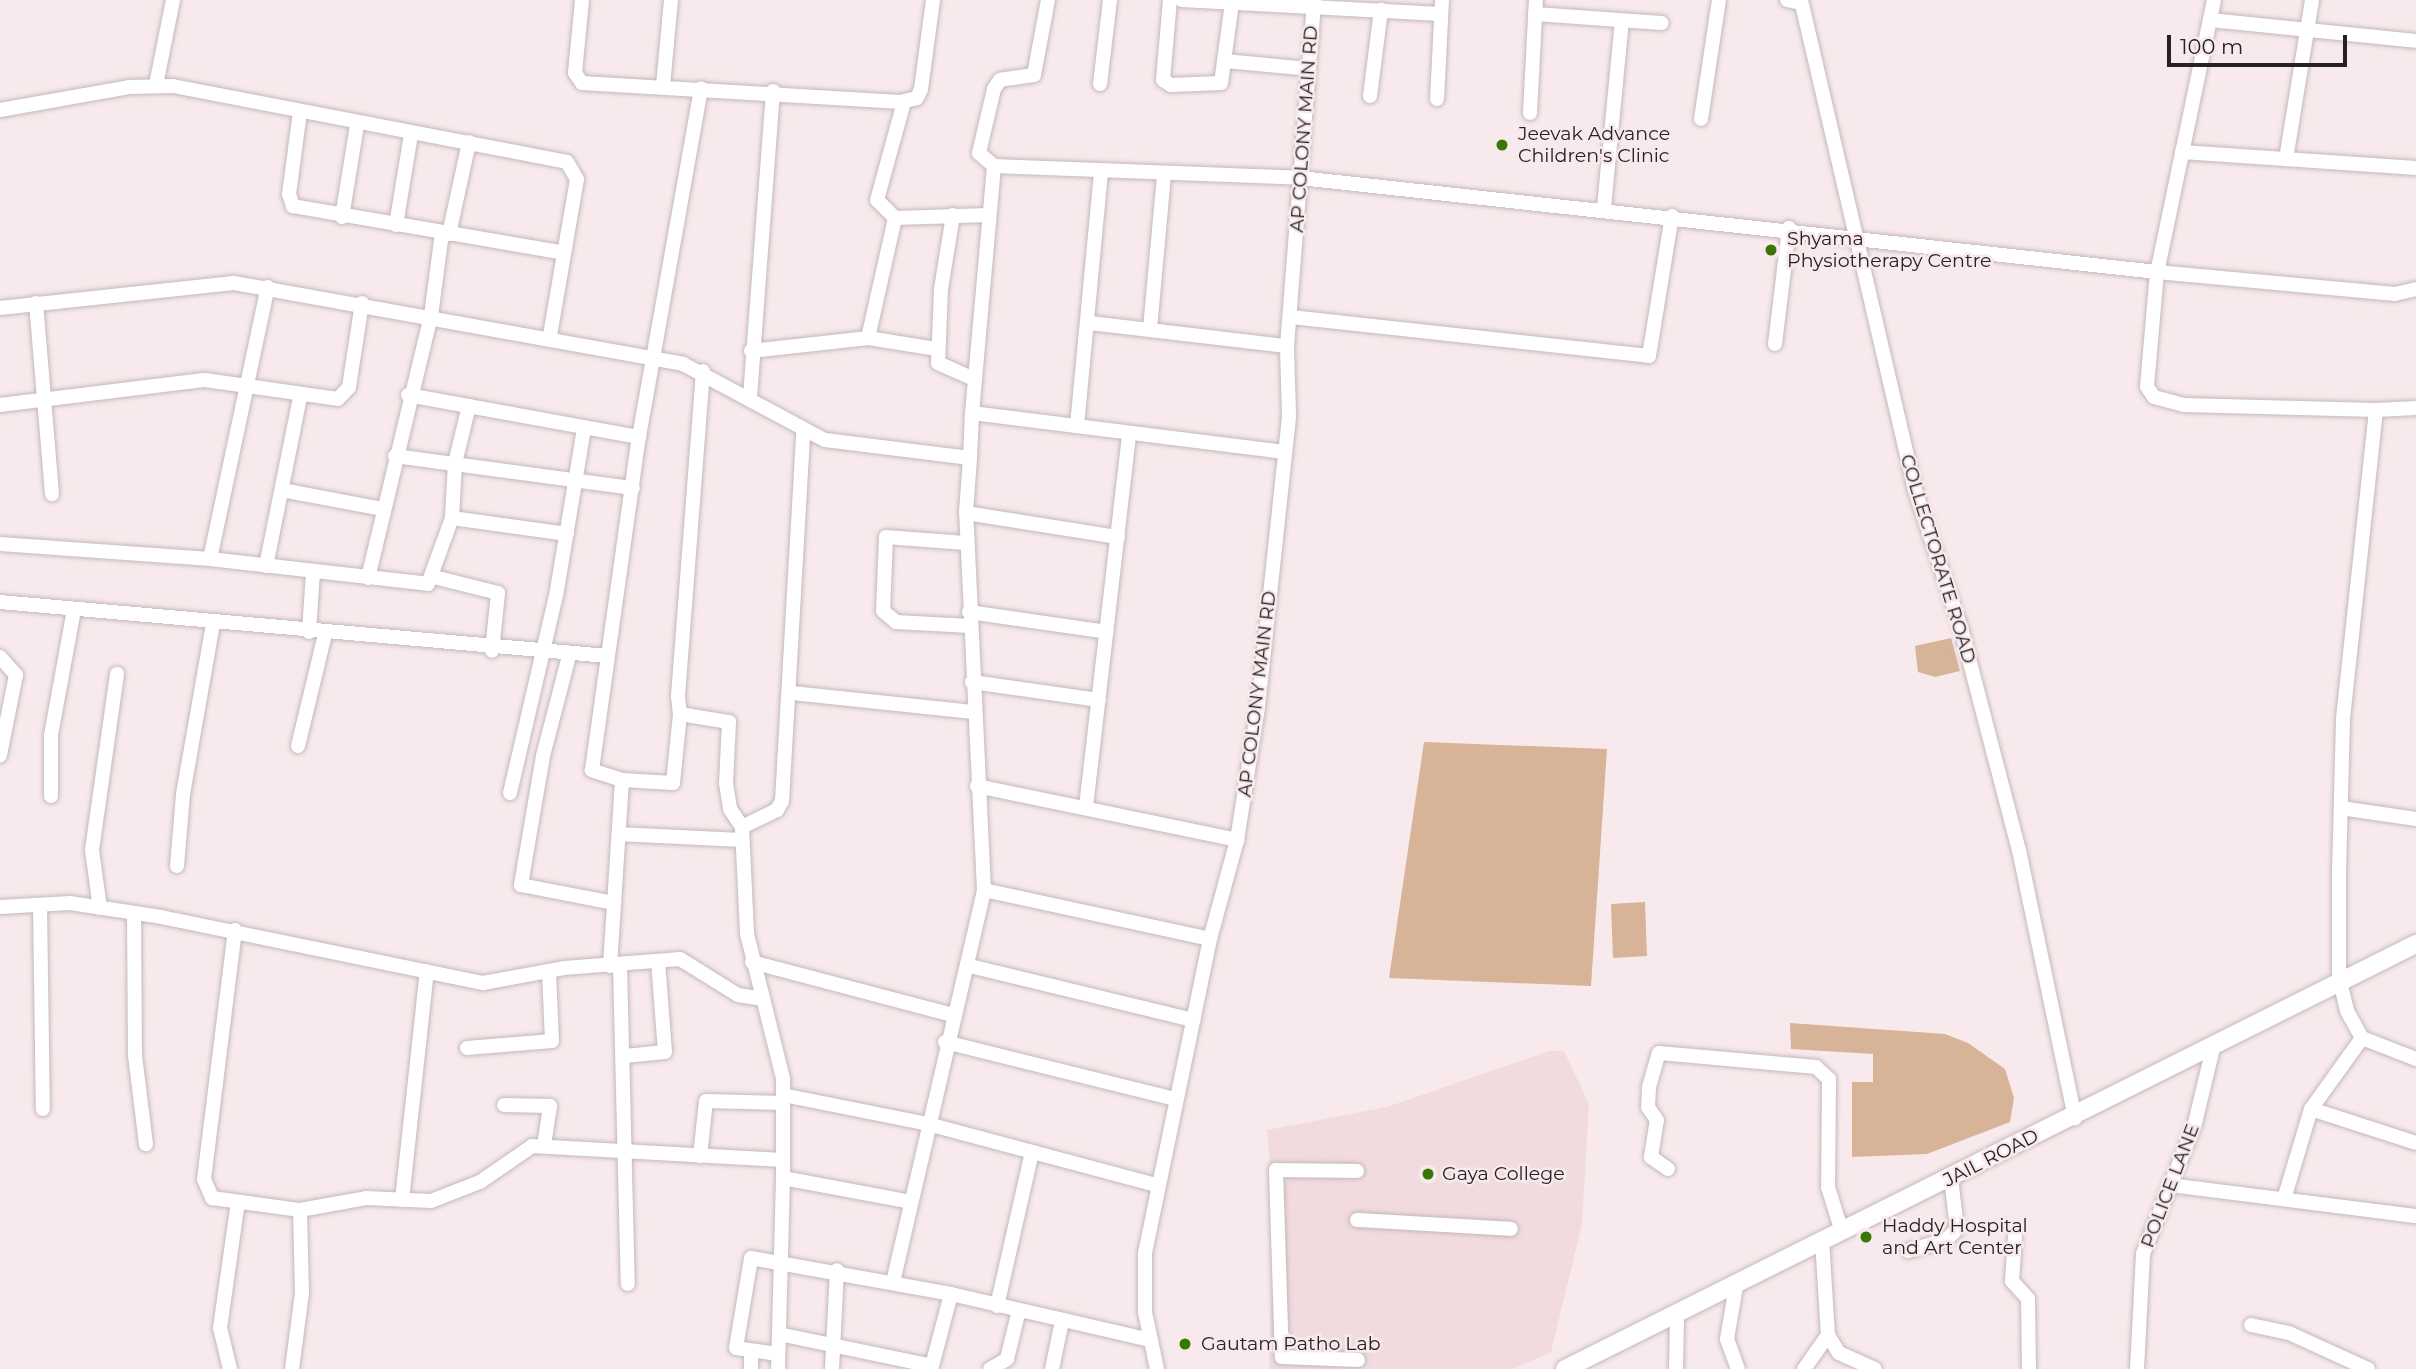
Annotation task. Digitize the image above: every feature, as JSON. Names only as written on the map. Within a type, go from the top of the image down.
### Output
[{"type":"main road","name":"JAIL ROAD","points":[[1565,1369],[1736,1286],[1822,1240],[2075,1118],[2213,1048],[2339,978],[2416,944]]},
{"type":"street","points":[[156,85],[173,0]]},
{"type":"street","points":[[582,0],[576,80],[773,91],[904,102]]},
{"type":"street","points":[[663,86],[671,0]]},
{"type":"street","points":[[933,0],[921,89],[904,102],[877,200],[895,218],[989,215]]},
{"type":"street","points":[[1048,0],[1034,75],[1000,79],[994,89],[979,153],[994,166],[1164,175],[1300,178],[1854,234],[2157,272],[2395,294],[2416,289]]},
{"type":"street","points":[[1100,83],[1111,0]]},
{"type":"street","points":[[1170,0],[1164,83],[1218,85],[1225,61],[1232,3]]},
{"type":"street","points":[[1182,0],[1313,4],[1381,10],[1441,7],[1437,99]]},
{"type":"street","points":[[1701,119],[1719,0]]},
{"type":"street","points":[[2214,0],[2157,272],[2145,374],[2154,397],[2184,405],[2376,410],[2416,408]]},
{"type":"street","points":[[2286,159],[2312,0]]},
{"type":"street","name":"COLLECTORATE ROAD","points":[[1797,1],[1914,487],[1961,628],[2019,850],[2075,1118]]},
{"type":"street","name":"AP COLONY MAIN RD","points":[[1157,1369],[1143,1283],[1156,1185],[1210,939],[1237,840],[1285,452],[1287,346],[1313,4]]},
{"type":"street","points":[[1530,113],[1535,7],[1662,23]]},
{"type":"street","points":[[1370,96],[1381,10]]},
{"type":"street","points":[[1604,207],[1622,20]]},
{"type":"street","points":[[2210,20],[2416,41]]},
{"type":"street","points":[[1225,61],[1309,69]]},
{"type":"street","points":[[0,110],[156,85],[357,125],[469,142],[573,166],[577,179],[550,335]]},
{"type":"street","points":[[701,88],[639,438],[592,770],[622,780],[673,783],[703,371]]},
{"type":"street","points":[[751,397],[751,351],[773,91]]},
{"type":"street","points":[[300,112],[289,201],[342,217],[564,253]]},
{"type":"street","points":[[342,217],[357,125]]},
{"type":"street","points":[[396,225],[411,134]]},
{"type":"street","points":[[368,578],[408,395],[431,316],[446,233],[469,142]]},
{"type":"street","points":[[2182,152],[2416,168]]},
{"type":"street","points":[[894,1282],[945,1042],[970,966],[984,890],[965,543],[974,379],[994,166]]},
{"type":"street","points":[[1077,426],[1090,323],[1101,172]]},
{"type":"street","points":[[1150,329],[1164,175]]},
{"type":"street","points":[[953,215],[937,349],[943,369],[974,379]]},
{"type":"street","points":[[1291,317],[1649,356],[1672,216]]},
{"type":"street","points":[[868,338],[895,218]]},
{"type":"street","points":[[1775,344],[1789,228]]},
{"type":"street","points":[[0,308],[170,286],[268,287],[550,335],[653,356],[703,371],[751,397],[803,432],[970,458]]},
{"type":"street","points":[[210,559],[244,384],[258,346],[268,287]]},
{"type":"street","points":[[36,303],[52,494]]},
{"type":"street","points":[[0,405],[205,380],[244,384],[300,397],[332,399],[347,393],[362,303]]},
{"type":"street","points":[[1090,323],[1287,346]]},
{"type":"street","points":[[751,351],[868,338],[937,349]]},
{"type":"street","points":[[408,395],[639,438]]},
{"type":"street","points":[[266,566],[300,397]]},
{"type":"street","points":[[0,544],[210,559],[422,586],[434,576],[452,518],[455,463],[469,406]]},
{"type":"street","points":[[2376,410],[2349,644],[2341,808],[2339,978],[2362,1038],[2416,1059]]},
{"type":"street","points":[[972,412],[1129,435],[1285,452]]},
{"type":"street","points":[[510,793],[544,653],[584,428]]},
{"type":"street","points":[[619,834],[741,833],[777,810],[782,801],[792,694],[803,432]]},
{"type":"street","points":[[1086,807],[1129,435]]},
{"type":"street","points":[[395,456],[633,488]]},
{"type":"street","points":[[282,490],[383,509]]},
{"type":"street","points":[[966,513],[1118,537]]},
{"type":"street","points":[[452,518],[567,534]]},
{"type":"street","points":[[965,543],[886,537],[883,611],[896,622],[970,619],[1107,632]]},
{"type":"street","points":[[309,632],[313,572]]},
{"type":"street","points":[[434,576],[498,593],[492,651]]},
{"type":"street","points":[[0,602],[492,651],[607,656]]},
{"type":"street","points":[[51,796],[50,744],[74,610]]},
{"type":"street","points":[[177,866],[185,780],[214,623]]},
{"type":"street","points":[[298,746],[325,634]]},
{"type":"street","points":[[569,656],[543,756],[521,885],[614,903]]},
{"type":"street","points":[[0,657],[16,675],[0,755]]},
{"type":"street","points":[[100,908],[92,849],[117,674]]},
{"type":"street","points":[[972,682],[1099,700]]},
{"type":"street","points":[[792,694],[973,712]]},
{"type":"street","points":[[680,714],[729,722],[727,797],[741,833],[752,962],[783,1099],[782,1260],[778,1362],[751,1353],[735,1342],[746,1262],[782,1260],[951,1294],[1150,1339]]},
{"type":"street","points":[[622,780],[614,903],[615,966],[625,1056],[628,1284]]},
{"type":"street","points":[[977,786],[1237,840]]},
{"type":"street","points":[[2341,808],[2416,818]]},
{"type":"street","points":[[984,890],[1210,939]]},
{"type":"street","points":[[40,905],[43,1109]]},
{"type":"street","points":[[0,907],[40,905],[134,913],[235,930],[499,984],[550,971],[680,959],[738,995],[762,999]]},
{"type":"street","points":[[134,913],[135,1055],[146,1144]]},
{"type":"street","points":[[235,930],[204,1186],[212,1198],[300,1210],[366,1198],[402,1200],[450,1196],[525,1149],[544,1146],[783,1160]]},
{"type":"street","points":[[625,1056],[665,1052],[658,961]]},
{"type":"street","points":[[752,962],[952,1015]]},
{"type":"street","points":[[970,966],[1194,1020]]},
{"type":"street","points":[[402,1200],[427,971]]},
{"type":"street","points":[[467,1048],[552,1041],[550,971]]},
{"type":"street","points":[[2284,1199],[2311,1109],[2362,1038]]},
{"type":"street","points":[[945,1042],[1175,1099]]},
{"type":"street","name":"POLICE LANE","points":[[2137,1369],[2143,1254],[2206,1087],[2213,1048]]},
{"type":"street","points":[[1668,1169],[1651,1157],[1657,1119],[1648,1107],[1649,1087],[1659,1053],[1816,1067],[1829,1079],[1828,1187],[1842,1232]]},
{"type":"street","points":[[701,1156],[706,1101],[783,1099],[928,1124],[1156,1185]]},
{"type":"street","points":[[504,1105],[550,1106],[544,1146]]},
{"type":"street","points":[[2311,1109],[2416,1143]]},
{"type":"street","points":[[997,1306],[1032,1152]]},
{"type":"street","points":[[1357,1171],[1276,1170],[1282,1357],[1358,1360]]},
{"type":"street","points":[[783,1178],[911,1202]]},
{"type":"street","points":[[1908,1251],[1946,1240],[1957,1229],[1951,1178]]},
{"type":"street","points":[[2170,1185],[2416,1216]]},
{"type":"street","points":[[230,1369],[220,1328],[238,1202]]},
{"type":"street","points":[[292,1369],[302,1293],[300,1210]]},
{"type":"street","points":[[1357,1220],[1511,1229]]},
{"type":"street","points":[[2015,1237],[2012,1280],[2028,1299],[2029,1369]]},
{"type":"street","points":[[1822,1240],[1828,1335],[1839,1353],[1875,1369]]},
{"type":"street","points":[[832,1369],[837,1270]]},
{"type":"street","points":[[1736,1286],[1727,1339],[1738,1369]]},
{"type":"street","points":[[779,1334],[834,1345],[902,1365],[928,1368],[935,1362],[951,1294]]},
{"type":"street","points":[[990,1369],[1007,1359],[1019,1310]]},
{"type":"street","points":[[1676,1369],[1677,1315]]},
{"type":"street","points":[[1052,1369],[1062,1321]]},
{"type":"street","points":[[2251,1325],[2289,1333],[2368,1369]]},
{"type":"street","points":[[1804,1369],[1828,1335]]},
{"type":"street","points":[[751,1353],[751,1369]]},
{"type":"shaded area","points":[[1951,638],[1960,671],[1935,677],[1918,672],[1915,646]]},
{"type":"shaded area","points":[[1424,742],[1607,749],[1591,986],[1389,978]]},
{"type":"shaded area","points":[[1645,902],[1647,956],[1613,958],[1611,904]]},
{"type":"shaded area","points":[[1790,1023],[1945,1034],[1968,1043],[2005,1069],[2014,1098],[2010,1122],[1927,1154],[1852,1157],[1852,1082],[1873,1082],[1873,1054],[1791,1049]]},
{"type":"shaded area","name":"Gaya College","points":[[1549,1051],[1564,1051],[1589,1104],[1582,1224],[1551,1352],[1513,1369],[1269,1369],[1274,1219],[1267,1130],[1387,1107]]},
{"type":"place","name":"Jeevak Advance Children's Clinic","points":[[1502,145]]},
{"type":"place","name":"Shyama Physiotherapy Centre","points":[[1771,250]]},
{"type":"place","name":"Gaya College","points":[[1428,1174]]},
{"type":"place","name":"Haddy Hospital and Art Center","points":[[1866,1237]]},
{"type":"place","name":"Gautam Patho Lab","points":[[1185,1344]]}]
